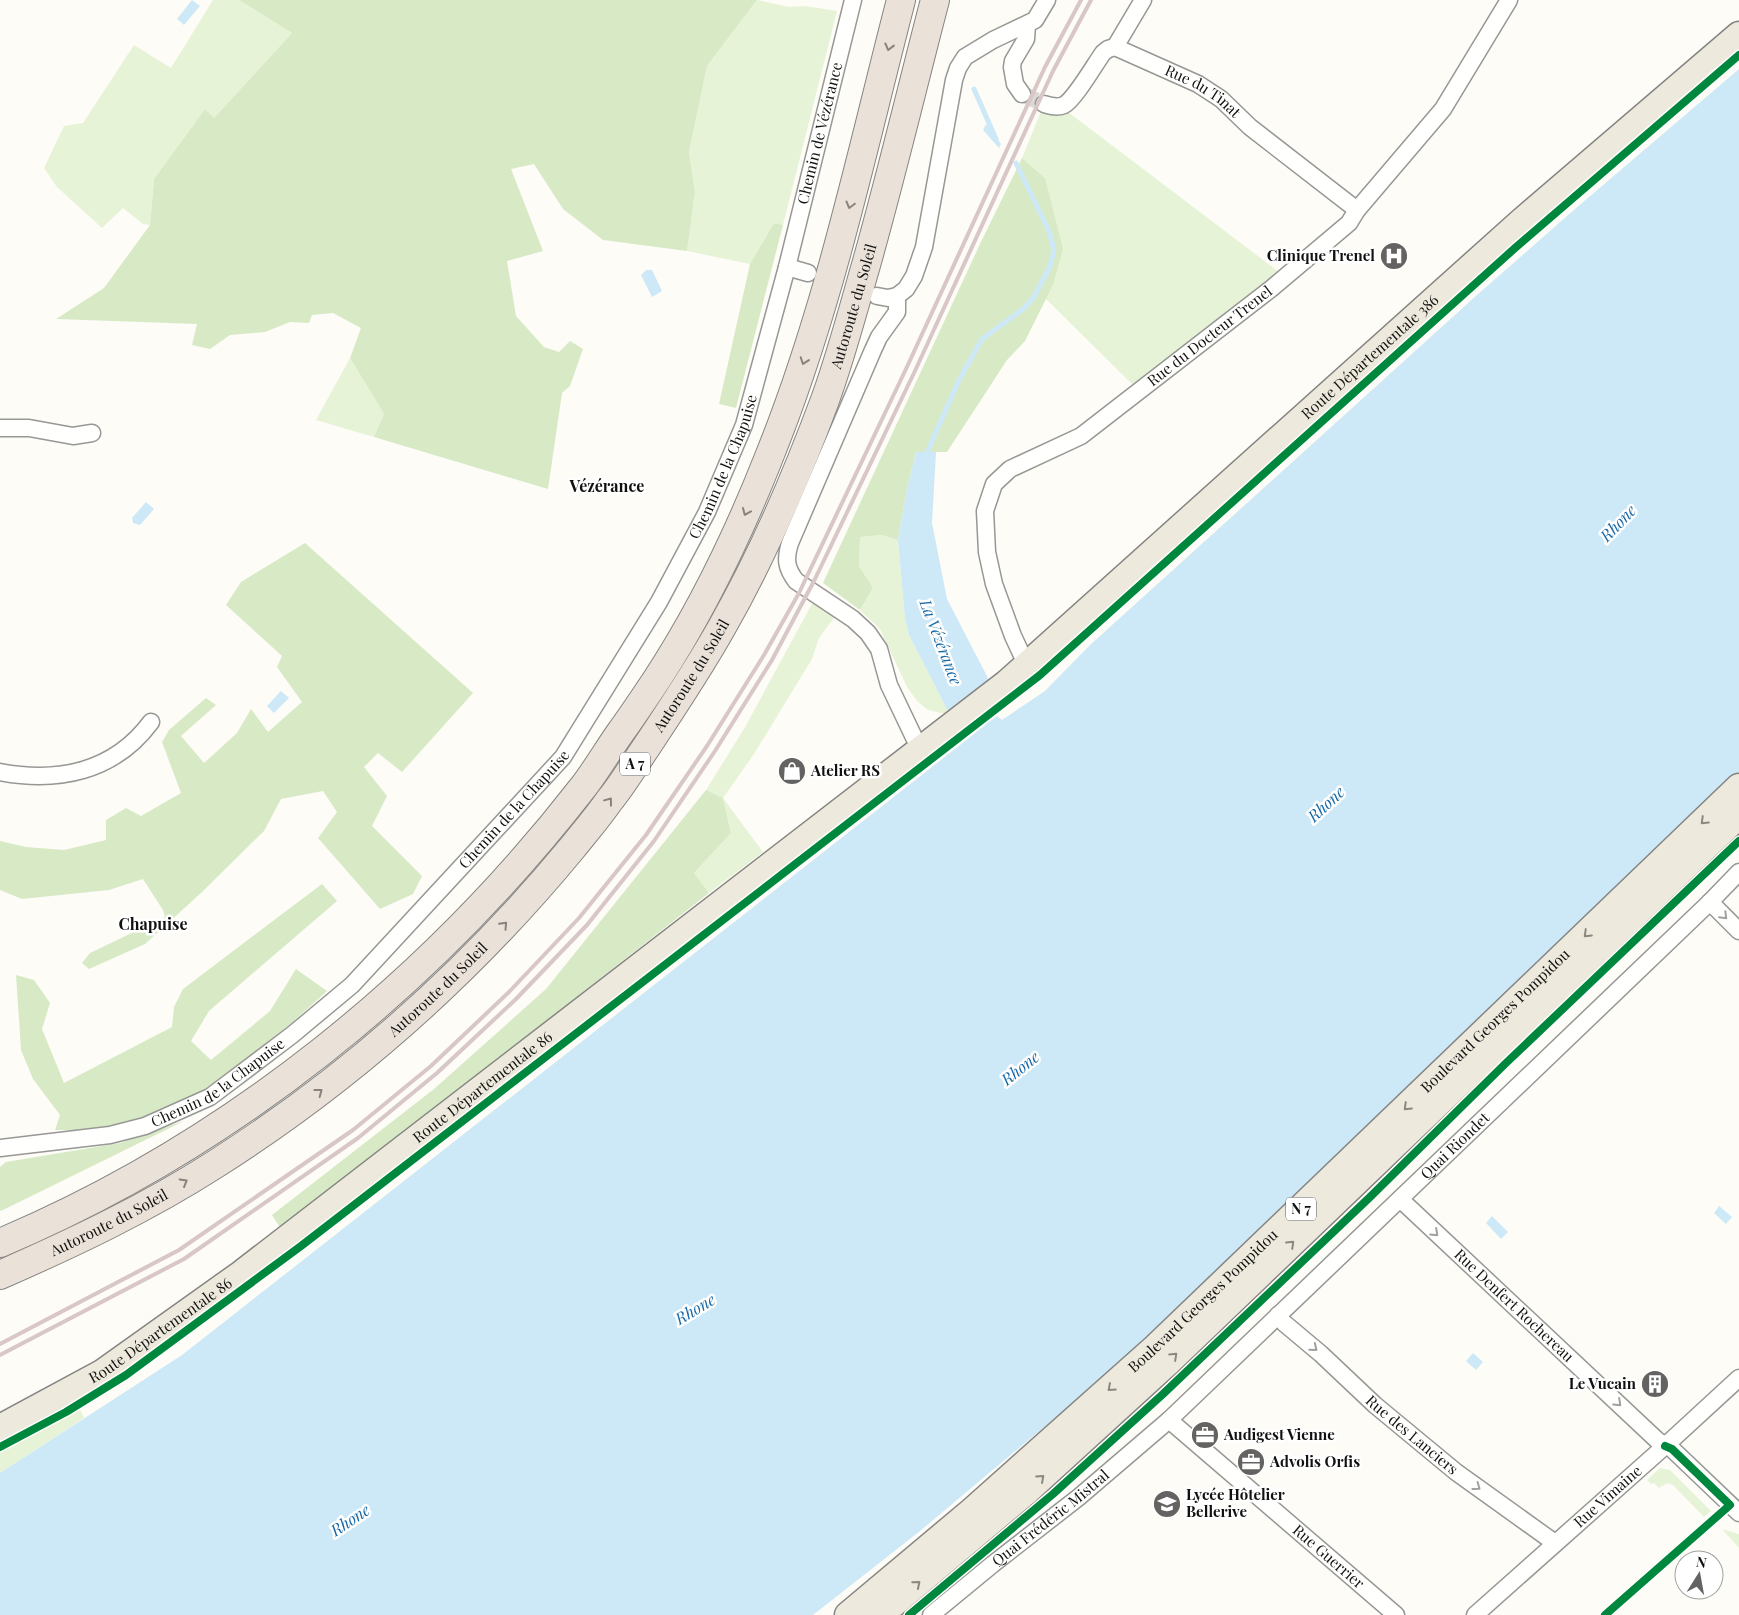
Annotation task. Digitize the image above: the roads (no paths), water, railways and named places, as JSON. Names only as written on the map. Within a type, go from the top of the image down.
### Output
[{"type":"highway","name":"Autoroute du Soleil","points":[[0,1243],[40,1226],[111,1190],[197,1140],[321,1053],[384,1000],[446,942],[515,869],[585,784],[658,677],[698,609],[740,525],[770,456],[820,312],[854,190],[901,0]]},
{"type":"highway","name":"Autoroute du Soleil","points":[[0,1275],[50,1254],[212,1167],[340,1076],[406,1022],[471,961],[537,890],[610,801],[685,690],[724,624],[767,539],[798,468],[827,395],[849,326],[885,196],[935,0]]},
{"type":"main road","name":"Route Départementale 386","points":[[952,727],[1027,666],[1246,467],[1514,229],[1739,35]]},
{"type":"main road","name":"Route Départementale 86","points":[[0,1428],[102,1373],[241,1274],[952,727]]},
{"type":"main road","name":"Boulevard Georges Pompidou","points":[[848,1615],[972,1511],[1156,1347],[1739,788]]},
{"type":"main road","name":"Boulevard Georges Pompidou","points":[[880,1615],[1028,1490],[1173,1357],[1739,815]]},
{"type":"street","name":"Chemin de Vézérance","points":[[786,267],[853,0]]},
{"type":"street","points":[[878,296],[888,298],[898,296],[906,289],[914,276],[924,247],[954,80],[958,68],[965,57],[993,40],[1035,20],[1047,0]]},
{"type":"street","points":[[1044,104],[1053,107],[1063,106],[1103,53],[1115,47],[1143,0]]},
{"type":"street","name":"Rue du Docteur Trenel","points":[[1027,666],[1013,636],[994,584],[987,552],[985,511],[994,484],[1010,469],[1081,436],[1272,288],[1349,222],[1357,210],[1443,110],[1509,0]]},
{"type":"street","points":[[1022,94],[1015,84],[1012,67],[1013,61],[1026,39],[1027,25]]},
{"type":"street","name":"Rue du Tinat","points":[[1115,47],[1198,84],[1221,99],[1250,127],[1357,210]]},
{"type":"street","points":[[786,267],[808,273]]},
{"type":"street","name":"Chemin de la Chapuise","points":[[0,1148],[119,1133],[145,1126],[210,1098],[292,1035],[352,985],[563,757],[659,602],[707,512],[744,425],[786,267]]},
{"type":"street","points":[[898,296],[897,312],[879,337],[790,543],[786,564],[789,573],[796,581],[853,619],[868,633],[879,650],[889,685],[920,750]]},
{"type":"street","points":[[0,428],[29,428],[73,436],[92,433]]},
{"type":"street","points":[[0,772],[24,776],[71,775],[108,761],[142,735],[151,722]]},
{"type":"street","name":"Quai Riondet","points":[[1169,1420],[1710,902],[1739,872]]},
{"type":"street","points":[[1710,902],[1739,931]]},
{"type":"street","name":"Rue Denfert Rochereau","points":[[1400,1199],[1658,1442],[1672,1449],[1735,1509]]},
{"type":"street","name":"Rue des Lanciers","points":[[1278,1315],[1284,1323],[1321,1354],[1375,1405],[1456,1472],[1555,1543]]},
{"type":"street","name":"Rue Vimaine","points":[[1475,1615],[1739,1378]]},
{"type":"street","name":"Quai Frédéric Mistral","points":[[931,1615],[1078,1497],[1169,1420]]},
{"type":"street","name":"Rue Guerrier","points":[[1169,1420],[1396,1615]]},
{"type":"water","points":[[192,0],[200,6],[184,25],[177,19]]},
{"type":"water","name":"Rhone","points":[[1739,69],[1739,774],[1118,1365],[920,1531],[813,1615],[0,1615],[0,1473],[182,1355],[997,716],[1002,720],[1045,691],[1090,645],[1477,295]]},
{"type":"water","points":[[986,124],[1001,144],[999,148],[983,130]]},
{"type":"water","points":[[646,270],[652,270],[662,291],[652,297],[641,275]]},
{"type":"water","points":[[916,452],[936,452],[932,523],[947,599],[990,682],[950,715],[909,635],[905,618],[898,540]]},
{"type":"water","points":[[146,502],[154,509],[140,525],[133,523],[132,518]]},
{"type":"water","points":[[281,691],[289,698],[274,713],[267,706]]},
{"type":"water","points":[[1719,1206],[1732,1217],[1726,1224],[1714,1213]]},
{"type":"water","points":[[1492,1216],[1508,1232],[1501,1239],[1486,1223]]},
{"type":"water","points":[[1473,1353],[1483,1362],[1476,1370],[1466,1361]]},
{"type":"waterway","name":"La Vézérance","points":[[974,89],[996,139]]},
{"type":"waterway","name":"La Vézérance","points":[[925,457],[959,380],[982,339],[1023,309],[1034,297],[1050,266],[1054,250],[1049,231],[1016,163]]},
{"type":"waterway","name":"La Vézérance","points":[[979,714],[992,728]]},
{"type":"tunnel","points":[[1022,94],[1044,104]]},
{"type":"railway","points":[[0,1344],[179,1250],[353,1130],[431,1066],[509,992],[579,918],[646,835],[707,746],[764,655],[799,593],[906,369],[1045,67],[1081,0]]},
{"type":"railway","points":[[0,1355],[184,1259],[358,1138],[437,1073],[516,999],[587,925],[654,841],[715,751],[772,660],[814,581],[914,373],[1053,71],[1091,0]]},
{"type":"place","name":"Clinique Trenel","points":[[1394,256]]},
{"type":"place","name":"Atelier RS","points":[[792,771]]},
{"type":"place","name":"Le Vucain","points":[[1655,1384]]},
{"type":"place","name":"Audigest Vienne","points":[[1205,1435]]},
{"type":"place","name":"Advolis Orfis","points":[[1251,1462]]},
{"type":"place","name":"Lycée Hôtelier Bellerive","points":[[1167,1504]]},
{"type":"district","name":"Vézérance","points":[[607,486]]},
{"type":"district","name":"Chapuise","points":[[153,924]]}]
